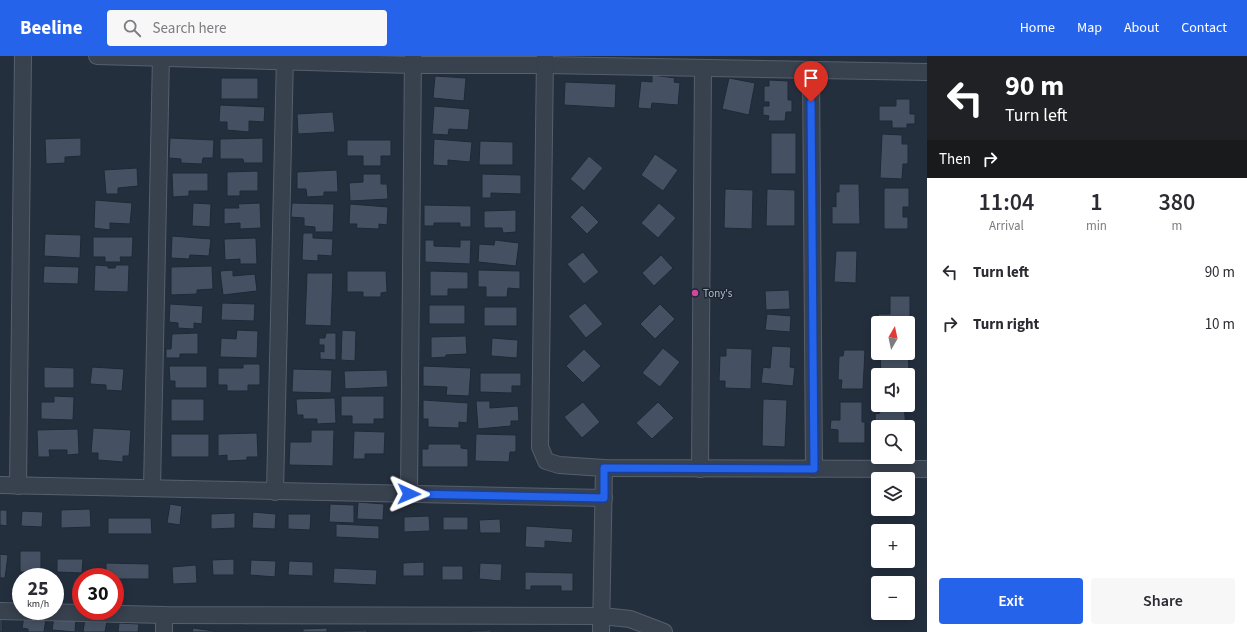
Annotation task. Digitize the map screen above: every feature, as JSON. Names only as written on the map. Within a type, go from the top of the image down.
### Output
[{"type":"street","points":[[18,486],[23,56]]},
{"type":"street","points":[[96,56],[413,61],[672,61],[703,68],[802,65],[927,72]]},
{"type":"street","points":[[152,488],[161,56]]},
{"type":"street","points":[[275,492],[285,58]]},
{"type":"street","points":[[545,60],[540,447],[546,461],[559,465],[604,468],[927,469]]},
{"type":"street","points":[[409,494],[413,61]]},
{"type":"street","points":[[802,65],[814,469]]},
{"type":"street","points":[[700,469],[703,68]]},
{"type":"street","points":[[601,632],[604,468]]},
{"type":"street","points":[[0,486],[604,498]]},
{"type":"street","points":[[0,611],[164,615],[602,616],[630,619],[664,632]]},
{"type":"street","points":[[164,615],[164,632]]},
{"type":"building","points":[[652,75],[675,78],[674,82],[680,83],[678,105],[652,103],[651,109],[638,108],[641,81],[652,82]]},
{"type":"building","points":[[435,76],[466,78],[464,101],[433,98]]},
{"type":"building","points":[[221,78],[258,78],[258,99],[221,99]]},
{"type":"building","points":[[729,78],[755,83],[749,115],[722,109]]},
{"type":"building","points":[[769,80],[788,81],[788,100],[792,100],[792,112],[786,112],[785,121],[768,121],[769,116],[763,115],[763,106],[769,106],[769,102],[764,102],[764,86],[769,86]]},
{"type":"building","points":[[565,82],[616,84],[615,108],[564,105]]},
{"type":"building","points":[[896,99],[910,99],[910,114],[915,114],[915,124],[907,124],[907,128],[892,128],[892,121],[879,121],[879,106],[896,106]]},
{"type":"building","points":[[220,105],[265,107],[264,122],[249,121],[249,132],[227,130],[227,122],[219,122]]},
{"type":"building","points":[[434,106],[470,109],[468,130],[449,129],[448,135],[432,134]]},
{"type":"building","points":[[333,112],[335,132],[298,134],[297,114]]},
{"type":"building","points":[[771,133],[796,133],[796,174],[771,174]]},
{"type":"building","points":[[882,134],[902,135],[902,144],[908,144],[908,164],[903,164],[902,179],[880,178]]},
{"type":"building","points":[[81,138],[81,156],[65,157],[65,163],[46,164],[45,139]]},
{"type":"building","points":[[170,138],[214,140],[213,158],[203,158],[202,164],[181,163],[181,159],[169,158]]},
{"type":"building","points":[[263,138],[263,163],[244,163],[243,159],[220,159],[220,139]]},
{"type":"building","points":[[434,139],[472,142],[470,162],[448,160],[448,166],[433,165]]},
{"type":"building","points":[[347,140],[391,140],[391,156],[381,156],[381,166],[363,166],[363,156],[347,156]]},
{"type":"building","points":[[480,141],[513,142],[513,165],[479,165]]},
{"type":"building","points":[[655,154],[678,170],[663,191],[641,175]]},
{"type":"building","points":[[589,156],[603,168],[584,191],[570,179]]},
{"type":"building","points":[[137,168],[138,186],[118,188],[118,194],[106,194],[104,170]]},
{"type":"building","points":[[337,170],[338,192],[324,192],[324,196],[307,197],[306,189],[297,189],[297,172]]},
{"type":"building","points":[[258,171],[258,191],[240,191],[240,196],[227,196],[227,172]]},
{"type":"building","points":[[172,173],[208,173],[208,191],[189,191],[189,196],[173,197]]},
{"type":"building","points":[[363,174],[381,174],[381,184],[387,184],[388,199],[350,201],[349,183],[363,182]]},
{"type":"building","points":[[482,174],[521,175],[521,194],[491,193],[491,198],[482,198]]},
{"type":"building","points":[[839,184],[859,184],[860,224],[832,224],[832,206],[836,207],[836,192],[839,192]]},
{"type":"building","points":[[884,188],[909,188],[909,207],[903,207],[903,217],[908,217],[908,229],[884,229]]},
{"type":"building","points":[[725,189],[753,190],[752,229],[724,228]]},
{"type":"building","points":[[767,189],[795,190],[795,226],[766,226]]},
{"type":"building","points":[[95,200],[132,203],[130,224],[110,223],[110,230],[94,228]]},
{"type":"building","points":[[193,203],[211,204],[210,227],[192,226]]},
{"type":"building","points":[[260,203],[261,228],[240,229],[240,223],[224,224],[224,208],[239,208],[238,204]]},
{"type":"building","points":[[292,203],[334,204],[333,232],[315,232],[315,227],[304,226],[304,218],[291,217]]},
{"type":"building","points":[[659,203],[676,218],[658,238],[641,223]]},
{"type":"building","points":[[350,204],[388,207],[387,225],[379,224],[379,229],[356,228],[357,224],[349,224]]},
{"type":"building","points":[[424,205],[471,206],[471,227],[460,227],[460,223],[434,223],[434,226],[424,226]]},
{"type":"building","points":[[582,205],[599,222],[587,234],[570,217]]},
{"type":"building","points":[[516,210],[516,232],[503,233],[502,228],[484,228],[484,211]]},
{"type":"building","points":[[303,233],[313,233],[313,238],[333,239],[332,256],[318,255],[318,261],[302,260]]},
{"type":"building","points":[[45,234],[81,235],[80,258],[44,256]]},
{"type":"building","points":[[172,236],[211,239],[209,256],[190,255],[189,259],[171,258]]},
{"type":"building","points":[[93,237],[133,237],[132,257],[120,257],[121,262],[105,262],[105,257],[93,257]]},
{"type":"building","points":[[256,238],[257,264],[240,264],[240,259],[225,260],[224,239]]},
{"type":"building","points":[[425,240],[434,240],[434,246],[460,247],[460,240],[471,240],[470,264],[425,262]]},
{"type":"building","points":[[495,240],[519,243],[516,266],[478,262],[479,244],[494,245]]},
{"type":"building","points":[[836,251],[857,251],[856,283],[834,282]]},
{"type":"building","points":[[583,252],[599,272],[584,284],[567,264]]},
{"type":"building","points":[[661,255],[673,268],[654,286],[642,273]]},
{"type":"building","points":[[95,265],[115,268],[116,265],[129,265],[128,292],[94,291]]},
{"type":"building","points":[[44,266],[79,267],[78,284],[43,283]]},
{"type":"building","points":[[212,266],[213,289],[197,290],[197,294],[171,295],[171,267]]},
{"type":"building","points":[[233,270],[233,276],[255,274],[257,291],[223,295],[220,271]]},
{"type":"building","points":[[478,270],[520,271],[520,289],[508,288],[507,297],[486,297],[486,287],[478,287]]},
{"type":"building","points":[[347,271],[386,271],[387,292],[381,293],[381,297],[363,297],[363,292],[347,292]]},
{"type":"building","points":[[430,271],[468,272],[468,289],[448,289],[448,296],[430,296]]},
{"type":"building","points":[[307,273],[333,273],[331,326],[305,325]]},
{"type":"building","points":[[789,290],[790,309],[766,310],[765,291]]},
{"type":"building","points":[[890,296],[910,296],[910,316],[878,316],[878,314],[890,314]]},
{"type":"building","points":[[222,303],[255,304],[254,321],[221,320]]},
{"type":"building","points":[[585,303],[603,324],[586,338],[568,316]]},
{"type":"building","points":[[170,304],[203,306],[202,324],[194,323],[194,329],[178,328],[178,323],[169,322]]},
{"type":"building","points":[[660,304],[675,319],[655,339],[640,324]]},
{"type":"building","points":[[429,305],[465,305],[465,324],[429,324]]},
{"type":"building","points":[[484,307],[517,307],[517,326],[484,326]]},
{"type":"building","points":[[767,314],[791,316],[790,332],[765,330]]},
{"type":"building","points":[[237,330],[258,331],[257,358],[220,357],[221,338],[236,339]]},
{"type":"building","points":[[342,330],[356,331],[355,361],[341,360]]},
{"type":"building","points":[[198,333],[198,354],[180,354],[180,358],[166,358],[166,349],[171,349],[172,334]]},
{"type":"building","points":[[326,333],[336,333],[336,360],[320,359],[320,351],[324,352],[324,345],[319,345],[319,338],[325,338]]},
{"type":"building","points":[[466,336],[467,354],[446,355],[446,357],[431,358],[431,337]]},
{"type":"building","points":[[492,338],[518,340],[517,358],[491,356]]},
{"type":"building","points":[[772,346],[791,347],[790,367],[795,368],[793,386],[761,383],[763,367],[770,368]]},
{"type":"building","points":[[663,348],[680,362],[660,387],[642,373]]},
{"type":"building","points":[[726,348],[752,349],[751,389],[725,388],[725,381],[719,381],[720,356],[726,356]]},
{"type":"building","points":[[584,349],[601,366],[583,383],[566,366]]},
{"type":"building","points":[[844,350],[865,350],[863,389],[841,389],[842,380],[838,380],[839,356],[843,356]]},
{"type":"building","points":[[880,360],[908,360],[909,368],[881,368]]},
{"type":"building","points":[[243,364],[260,364],[260,385],[248,385],[248,391],[227,391],[227,385],[218,385],[218,368],[243,368]]},
{"type":"building","points":[[169,366],[207,366],[207,388],[175,388],[175,381],[170,381]]},
{"type":"building","points":[[423,366],[471,368],[469,396],[446,395],[447,387],[423,386]]},
{"type":"building","points":[[44,367],[74,368],[74,388],[44,388]]},
{"type":"building","points":[[92,367],[124,369],[122,391],[106,390],[106,385],[90,384]]},
{"type":"building","points":[[293,369],[332,370],[331,393],[292,392]]},
{"type":"building","points":[[387,370],[388,387],[345,389],[344,371]]},
{"type":"building","points":[[480,373],[521,373],[521,386],[512,386],[512,393],[480,392]]},
{"type":"building","points":[[54,396],[74,397],[73,420],[41,419],[41,402],[54,402]]},
{"type":"building","points":[[341,396],[384,396],[384,419],[374,419],[374,424],[352,424],[352,416],[341,416]]},
{"type":"building","points":[[335,398],[336,423],[317,424],[317,419],[303,419],[303,415],[297,415],[296,399]]},
{"type":"building","points":[[171,399],[204,399],[204,421],[171,421]]},
{"type":"building","points":[[763,399],[787,400],[785,447],[762,446]]},
{"type":"building","points":[[423,400],[468,403],[467,423],[459,422],[459,428],[428,427],[428,419],[423,419]]},
{"type":"building","points":[[476,401],[490,401],[490,408],[518,406],[519,421],[511,421],[511,426],[478,429]]},
{"type":"building","points":[[583,402],[600,422],[582,438],[564,417]]},
{"type":"building","points":[[658,402],[674,418],[652,439],[636,423]]},
{"type":"building","points":[[840,402],[862,402],[862,422],[865,422],[865,443],[838,443],[838,430],[830,429],[831,420],[840,420]]},
{"type":"building","points":[[905,412],[905,420],[875,420],[875,414]]},
{"type":"building","points":[[93,428],[131,430],[129,456],[123,456],[123,462],[98,460],[98,453],[91,453]]},
{"type":"building","points":[[78,429],[79,454],[67,455],[67,450],[49,450],[50,457],[38,457],[37,430]]},
{"type":"building","points":[[311,430],[334,430],[333,466],[289,465],[290,442],[311,442]]},
{"type":"building","points":[[354,431],[385,432],[384,454],[365,454],[365,459],[353,459]]},
{"type":"building","points":[[257,433],[258,457],[247,457],[247,460],[227,461],[227,455],[218,456],[218,434]]},
{"type":"building","points":[[171,434],[209,434],[209,457],[171,457]]},
{"type":"building","points":[[476,434],[516,435],[516,452],[510,452],[509,462],[475,461]]},
{"type":"building","points":[[428,444],[461,444],[461,448],[468,449],[468,467],[422,467],[422,449],[428,449]]},
{"type":"building","points":[[358,502],[384,504],[383,520],[357,519]]},
{"type":"building","points":[[170,504],[182,506],[180,525],[167,523]]},
{"type":"building","points":[[330,504],[354,505],[354,523],[329,522]]},
{"type":"building","points":[[90,509],[91,527],[61,528],[61,510]]},
{"type":"building","points":[[0,510],[7,510],[7,526],[0,525]]},
{"type":"building","points":[[22,511],[43,512],[42,527],[21,526]]},
{"type":"building","points":[[253,512],[276,514],[275,529],[252,528]]},
{"type":"building","points":[[235,513],[235,528],[211,529],[211,514]]},
{"type":"building","points":[[288,514],[311,514],[310,530],[288,529]]},
{"type":"building","points":[[429,516],[430,531],[404,532],[404,517]]},
{"type":"building","points":[[443,517],[468,517],[468,530],[443,530]]},
{"type":"building","points":[[108,518],[151,518],[152,534],[108,534]]},
{"type":"building","points":[[500,519],[501,533],[480,533],[479,520]]},
{"type":"building","points":[[336,524],[379,526],[379,539],[336,537]]},
{"type":"building","points":[[526,526],[573,529],[572,543],[545,541],[545,548],[525,547]]},
{"type":"building","points":[[20,551],[41,551],[41,568],[20,568]]},
{"type":"building","points":[[0,554],[8,555],[5,578],[0,578]]},
{"type":"building","points":[[57,559],[83,559],[82,568],[72,568],[72,573],[64,572],[64,568],[57,568]]},
{"type":"building","points":[[234,559],[234,575],[213,575],[212,560]]},
{"type":"building","points":[[251,560],[276,561],[275,577],[250,575]]},
{"type":"building","points":[[289,561],[313,562],[313,576],[288,575]]},
{"type":"building","points":[[424,562],[424,576],[403,576],[403,563]]},
{"type":"building","points":[[106,563],[149,564],[149,579],[124,579],[124,568],[106,568]]},
{"type":"building","points":[[480,563],[502,564],[501,581],[479,579]]},
{"type":"building","points":[[196,565],[197,583],[173,584],[172,567]]},
{"type":"building","points":[[442,566],[463,566],[463,580],[442,580]]},
{"type":"building","points":[[334,568],[377,570],[376,585],[333,583]]},
{"type":"building","points":[[525,572],[573,573],[573,591],[561,591],[561,586],[531,586],[531,590],[525,590]]},
{"type":"building","points":[[0,616],[2,616],[2,632],[0,632]]},
{"type":"building","points":[[232,616],[249,617],[249,625],[231,624]]},
{"type":"building","points":[[64,617],[72,618],[72,620],[76,620],[75,632],[52,630],[53,620],[64,620]]},
{"type":"building","points":[[23,620],[46,620],[44,632],[28,632],[28,629],[22,628]]},
{"type":"building","points":[[85,620],[107,621],[105,632],[83,632]]},
{"type":"building","points":[[119,623],[139,624],[138,632],[118,632]]},
{"type":"building","points":[[193,628],[214,631],[214,632],[192,632]]},
{"type":"building","points":[[327,628],[327,632],[303,632],[303,629]]},
{"type":"building","points":[[367,630],[367,632],[341,632],[341,631]]},
{"type":"building","points":[[491,630],[491,632],[471,632],[471,631]]},
{"type":"place","name":"Tony's","points":[[695,293]]},
{"type":"route","points":[[409,494],[604,498],[604,468],[814,469],[811,102]]}]
